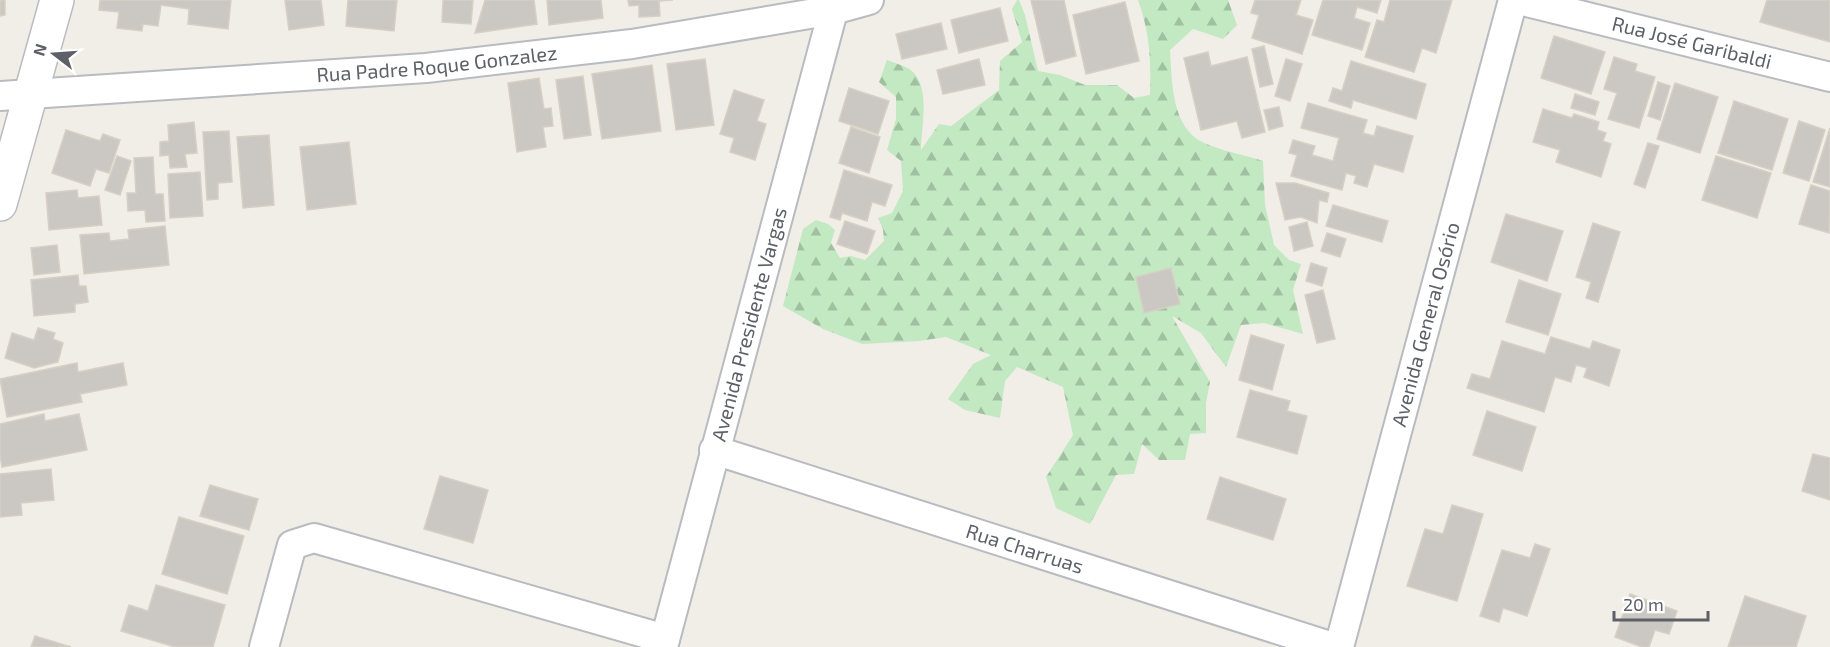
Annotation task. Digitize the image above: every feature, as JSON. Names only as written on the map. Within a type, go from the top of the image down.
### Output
[{"type":"street","points":[[0,204],[15,96],[57,0]]},
{"type":"street","name":"Rua Padre Roque Gonzalez","points":[[15,96],[426,68],[632,44],[870,0]]},
{"type":"street","name":"Avenida General Osório","points":[[1340,647],[1513,0]]},
{"type":"street","name":"Rua José Garibaldi","points":[[1520,0],[1830,77]]},
{"type":"street","name":"Avenida Presidente Vargas","points":[[664,643],[834,5]]},
{"type":"street","name":"Rua Charruas","points":[[714,450],[1333,647]]},
{"type":"street","points":[[264,647],[292,545],[314,538],[664,643]]},
{"type":"green space","points":[[1017,0],[1025,15],[1038,71],[1060,75],[1085,85],[1117,85],[1134,98],[1150,95],[1149,47],[1138,0],[1228,0],[1237,25],[1223,39],[1193,29],[1170,50],[1175,103],[1185,127],[1193,136],[1211,146],[1263,161],[1265,205],[1274,245],[1289,260],[1301,264],[1293,290],[1303,334],[1264,323],[1241,325],[1226,367],[1201,333],[1172,316],[1210,382],[1206,403],[1206,433],[1190,434],[1185,460],[1159,460],[1142,444],[1134,474],[1116,475],[1090,524],[1056,508],[1046,477],[1073,435],[1063,387],[1017,367],[1005,381],[1000,418],[965,410],[948,399],[973,364],[991,355],[946,337],[862,344],[823,329],[783,306],[803,229],[816,220],[828,224],[835,230],[831,243],[840,258],[851,256],[865,260],[884,241],[883,229],[878,218],[892,213],[903,191],[901,161],[887,150],[896,119],[896,97],[879,82],[887,60],[909,69],[921,85],[924,107],[921,150],[939,124],[951,126],[999,90],[1000,61],[1022,42],[1012,9]]},
{"type":"building","points":[[0,0],[5,0],[5,15],[0,16]]},
{"type":"building","points":[[100,0],[231,0],[228,29],[188,24],[189,9],[161,5],[158,26],[143,24],[142,31],[117,28],[119,12],[99,10]]},
{"type":"building","points":[[285,0],[321,0],[324,25],[289,30]]},
{"type":"building","points":[[348,0],[397,0],[394,31],[346,26]]},
{"type":"building","points":[[443,0],[473,0],[471,24],[442,22]]},
{"type":"building","points":[[485,0],[534,0],[537,24],[475,33]]},
{"type":"building","points":[[547,0],[601,0],[603,18],[549,25]]},
{"type":"building","points":[[628,0],[673,0],[659,1],[660,16],[639,17],[639,5],[629,6]]},
{"type":"building","points":[[1031,0],[1064,0],[1076,56],[1046,64]]},
{"type":"building","points":[[1255,0],[1301,0],[1296,15],[1313,20],[1302,54],[1252,38],[1259,15],[1251,13]]},
{"type":"building","points":[[1323,0],[1381,0],[1377,13],[1357,7],[1354,18],[1370,23],[1362,50],[1312,35]]},
{"type":"building","points":[[1390,0],[1452,0],[1436,53],[1422,48],[1414,72],[1365,57],[1377,20],[1384,22]]},
{"type":"building","points":[[1767,0],[1830,0],[1830,42],[1760,22]]},
{"type":"building","points":[[1125,2],[1139,61],[1086,74],[1073,15]]},
{"type":"building","points":[[1000,8],[1008,41],[959,53],[951,20]]},
{"type":"building","points":[[941,23],[947,49],[902,59],[896,34]]},
{"type":"building","points":[[1554,36],[1605,52],[1591,94],[1541,78]]},
{"type":"building","points":[[1264,46],[1273,84],[1260,87],[1252,49]]},
{"type":"building","points":[[1208,52],[1211,66],[1247,57],[1265,132],[1242,138],[1237,121],[1201,130],[1184,58]]},
{"type":"building","points":[[1614,57],[1637,64],[1635,71],[1655,77],[1639,128],[1608,119],[1617,93],[1604,89]]},
{"type":"building","points":[[705,59],[714,125],[676,130],[667,64]]},
{"type":"building","points":[[979,59],[985,85],[943,94],[937,70]]},
{"type":"building","points":[[1286,59],[1302,64],[1290,101],[1275,96]]},
{"type":"building","points":[[1351,61],[1426,84],[1416,119],[1353,100],[1351,108],[1329,101],[1333,88],[1342,91]]},
{"type":"building","points":[[652,65],[661,131],[602,139],[592,74]]},
{"type":"building","points":[[583,76],[591,135],[564,139],[556,80]]},
{"type":"building","points":[[539,78],[544,109],[551,108],[553,126],[543,127],[546,147],[517,152],[508,83]]},
{"type":"building","points":[[1658,82],[1670,86],[1660,120],[1648,116]]},
{"type":"building","points":[[1675,83],[1718,97],[1700,153],[1657,139]]},
{"type":"building","points":[[849,88],[889,101],[878,134],[839,121]]},
{"type":"building","points":[[734,90],[764,100],[757,121],[766,124],[755,160],[730,152],[734,138],[720,134]]},
{"type":"building","points":[[1575,94],[1599,102],[1595,115],[1571,108]]},
{"type":"building","points":[[1734,101],[1788,119],[1772,170],[1718,153]]},
{"type":"building","points":[[1308,103],[1367,120],[1363,133],[1374,136],[1377,126],[1413,136],[1403,172],[1374,164],[1367,187],[1354,183],[1356,176],[1346,173],[1342,190],[1291,176],[1297,155],[1289,153],[1293,140],[1315,146],[1312,155],[1333,161],[1339,138],[1301,128]]},
{"type":"building","points":[[1279,107],[1283,126],[1269,130],[1264,110]]},
{"type":"building","points":[[1543,109],[1572,118],[1574,114],[1599,122],[1597,130],[1606,133],[1603,141],[1611,144],[1601,177],[1556,162],[1560,150],[1533,142]]},
{"type":"building","points":[[1799,121],[1825,130],[1809,181],[1783,173]]},
{"type":"building","points":[[194,122],[197,153],[185,154],[187,167],[170,168],[169,155],[160,156],[160,142],[169,141],[168,125]]},
{"type":"building","points":[[851,127],[880,137],[869,173],[839,163]]},
{"type":"building","points":[[1830,128],[1830,187],[1813,182]]},
{"type":"building","points":[[66,130],[100,141],[103,134],[120,140],[109,173],[96,169],[90,186],[52,173]]},
{"type":"building","points":[[229,131],[232,182],[218,183],[218,199],[207,200],[203,132]]},
{"type":"building","points":[[269,135],[274,205],[243,208],[237,137]]},
{"type":"building","points":[[349,142],[356,204],[307,210],[300,147]]},
{"type":"building","points":[[1648,143],[1659,146],[1645,188],[1634,184]]},
{"type":"building","points":[[117,156],[131,161],[120,195],[105,190]]},
{"type":"building","points":[[1716,156],[1771,173],[1757,218],[1702,200]]},
{"type":"building","points":[[153,157],[155,194],[163,194],[165,221],[146,222],[145,210],[128,211],[127,193],[136,193],[134,158]]},
{"type":"building","points":[[844,170],[892,185],[885,206],[872,202],[867,221],[842,213],[840,220],[830,217]]},
{"type":"building","points":[[200,172],[203,216],[170,218],[168,174]]},
{"type":"building","points":[[1276,183],[1295,183],[1329,193],[1327,202],[1319,200],[1317,223],[1301,217],[1285,220]]},
{"type":"building","points":[[1811,185],[1830,191],[1829,233],[1799,224]]},
{"type":"building","points":[[77,190],[78,198],[99,196],[102,225],[49,230],[46,193]]},
{"type":"building","points":[[1333,205],[1388,221],[1382,242],[1326,226]]},
{"type":"building","points":[[1506,214],[1563,231],[1547,281],[1491,262]]},
{"type":"building","points":[[845,221],[875,231],[867,254],[837,244]]},
{"type":"building","points":[[1307,222],[1313,246],[1294,251],[1289,227]]},
{"type":"building","points":[[1593,223],[1620,232],[1598,302],[1586,298],[1591,282],[1576,277]]},
{"type":"building","points":[[165,226],[169,265],[84,274],[80,235],[109,233],[110,241],[129,239],[128,230]]},
{"type":"building","points":[[1327,233],[1346,239],[1340,257],[1321,251]]},
{"type":"building","points":[[57,245],[60,272],[34,275],[31,248]]},
{"type":"building","points":[[1311,263],[1327,268],[1322,286],[1306,281]]},
{"type":"building","points":[[1171,268],[1180,304],[1144,313],[1136,277]]},
{"type":"building","points":[[78,275],[79,286],[86,286],[88,302],[75,304],[75,312],[34,316],[31,280]]},
{"type":"building","points":[[1519,280],[1561,294],[1548,335],[1506,322]]},
{"type":"building","points":[[1323,290],[1335,339],[1317,343],[1305,295]]},
{"type":"building","points":[[38,328],[55,333],[53,339],[63,343],[58,362],[34,368],[5,358],[12,333],[34,340]]},
{"type":"building","points":[[1251,335],[1284,345],[1272,390],[1239,380]]},
{"type":"building","points":[[1551,337],[1590,349],[1593,341],[1620,350],[1609,386],[1584,377],[1587,368],[1576,365],[1571,382],[1555,377],[1544,412],[1467,388],[1472,374],[1490,379],[1502,341],[1545,354]]},
{"type":"building","points":[[77,363],[78,372],[123,363],[127,385],[80,394],[82,402],[7,417],[0,379]]},
{"type":"building","points":[[1250,390],[1290,401],[1287,411],[1307,416],[1297,454],[1237,437]]},
{"type":"building","points":[[1487,411],[1536,427],[1522,471],[1473,455]]},
{"type":"building","points":[[44,414],[45,421],[79,414],[87,450],[2,467],[0,424]]},
{"type":"building","points":[[1813,454],[1830,458],[1830,500],[1802,491]]},
{"type":"building","points":[[51,469],[54,500],[21,503],[22,515],[0,517],[0,474]]},
{"type":"building","points":[[440,476],[488,490],[473,543],[424,529]]},
{"type":"building","points":[[1220,477],[1286,499],[1273,540],[1207,519]]},
{"type":"building","points":[[210,485],[258,499],[249,530],[200,516]]},
{"type":"building","points":[[1452,505],[1483,514],[1457,601],[1407,586],[1425,529],[1443,534]]},
{"type":"building","points":[[179,517],[244,536],[227,594],[162,574]]},
{"type":"building","points":[[1535,544],[1550,549],[1527,616],[1503,608],[1499,622],[1480,616],[1502,550],[1530,558]]},
{"type":"building","points":[[156,585],[225,605],[213,647],[175,647],[121,631],[129,605],[148,611]]},
{"type":"building","points":[[1630,594],[1677,611],[1669,634],[1655,630],[1649,647],[1642,647],[1615,637]]},
{"type":"building","points":[[1745,596],[1806,616],[1796,647],[1728,647]]},
{"type":"building","points":[[35,636],[71,647],[31,647]]}]
